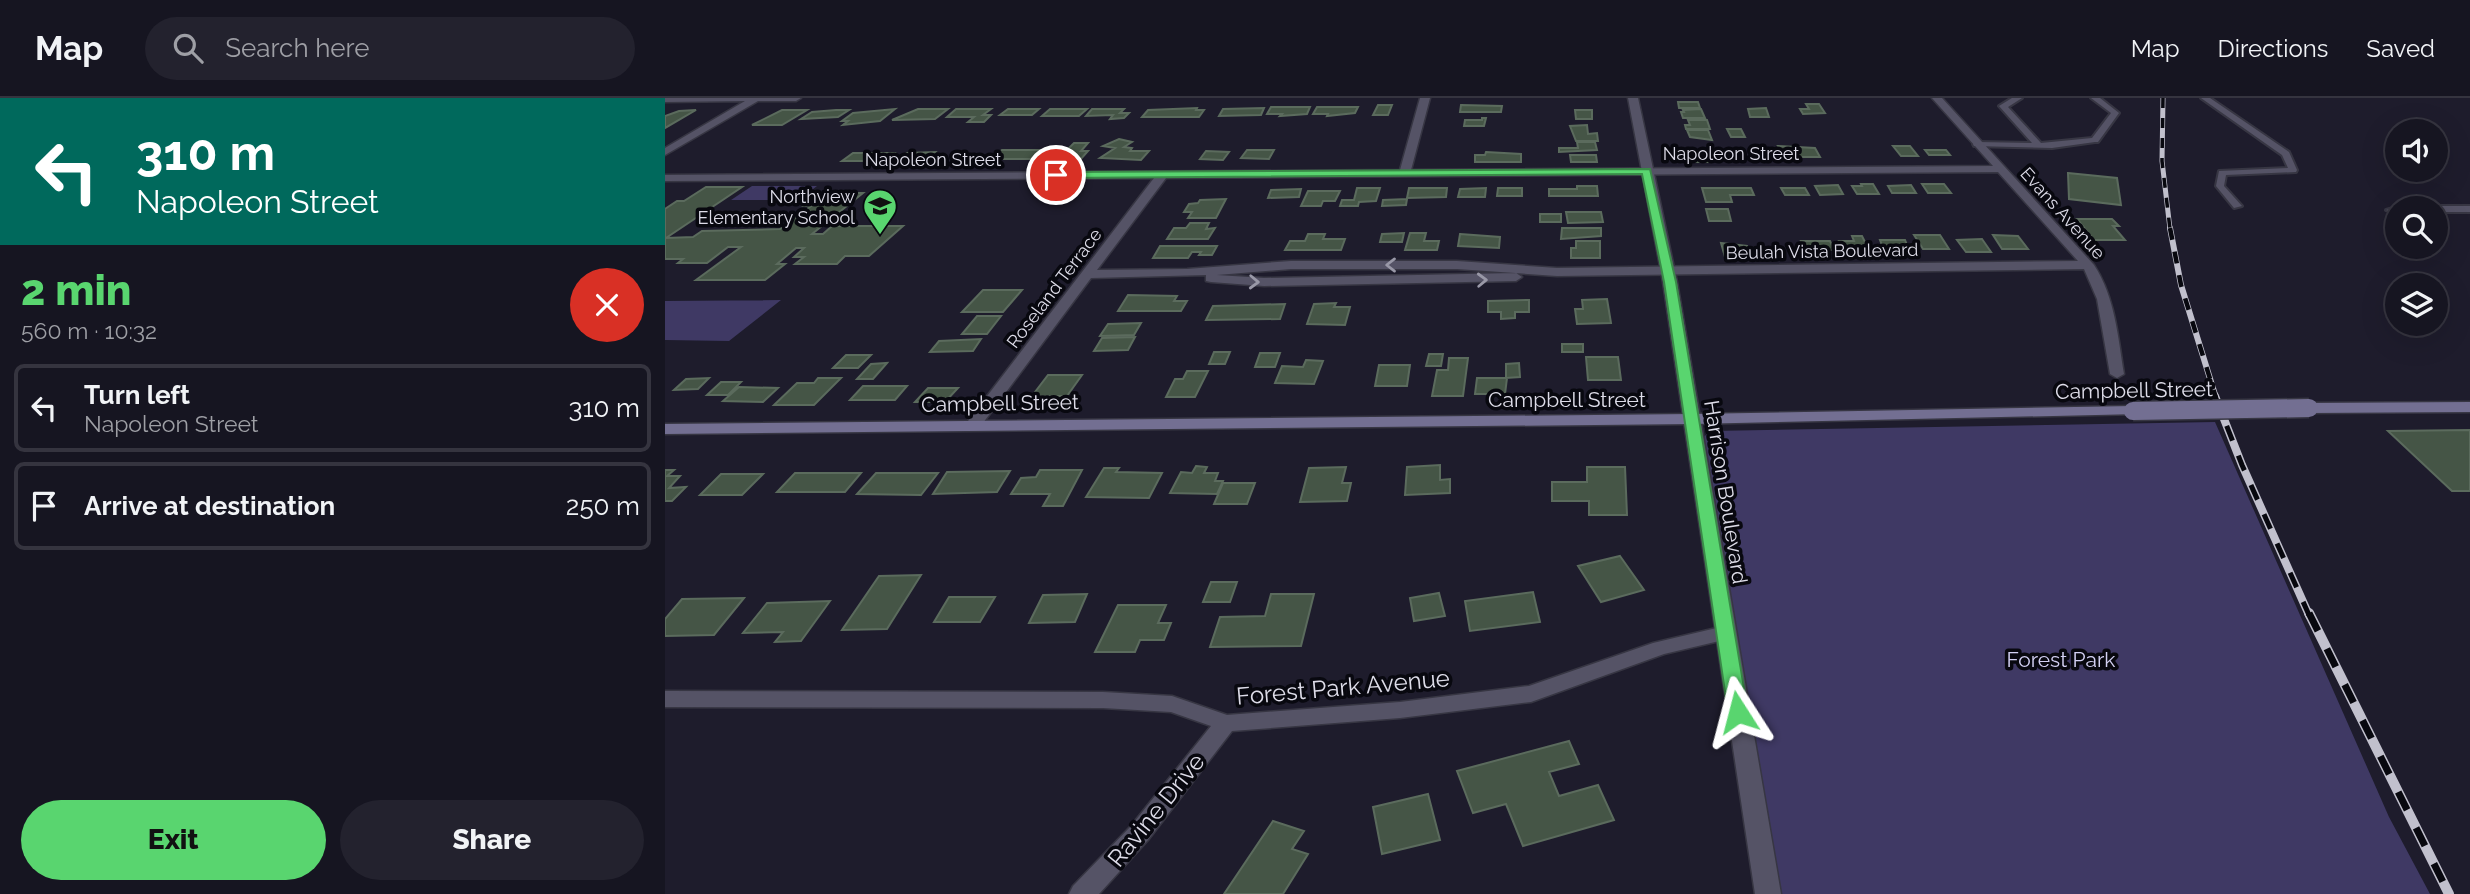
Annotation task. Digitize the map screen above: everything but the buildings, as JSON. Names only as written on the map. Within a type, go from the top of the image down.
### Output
[{"type":"main road","name":"Campbell Street","points":[[665,429],[1692,419],[2470,407]]},
{"type":"street","points":[[665,152],[756,98]]},
{"type":"street","points":[[665,99],[796,98]]},
{"type":"street","points":[[1405,172],[1425,98]]},
{"type":"street","name":"Harrison Boulevard","points":[[1633,98],[1692,419],[1768,894]]},
{"type":"street","name":"Evans Avenue","points":[[1937,98],[2088,265],[2098,281],[2104,299],[2117,374]]},
{"type":"street","name":"Napoleon Street","points":[[665,178],[1999,169]]},
{"type":"street","name":"Roseland Terrace","points":[[974,424],[1163,174]]},
{"type":"street","name":"Beulah Vista Boulevard","points":[[1090,274],[1187,273],[1264,282],[1466,280],[1557,272],[2088,265]]},
{"type":"street","name":"Forest Park Avenue","points":[[665,699],[1103,700],[1172,704],[1226,723],[1400,710],[1531,694],[1660,648],[1725,633]]},
{"type":"street","name":"Ravine Drive","points":[[1082,894],[1109,869],[1155,815],[1226,723]]},
{"type":"lane","points":[[2018,98],[2003,106],[2038,145]]},
{"type":"lane","points":[[1977,144],[2038,145],[2095,140],[2115,113],[2095,98]]},
{"type":"lane","points":[[2205,98],[2285,154],[2293,170],[2222,173],[2220,186],[2237,206]]},
{"type":"lane","points":[[2448,209],[2470,209]]},
{"type":"green space","points":[[752,186],[817,186],[799,200],[731,200]]},
{"type":"green space","points":[[781,300],[729,341],[665,340],[665,301]]},
{"type":"green space","name":"Forest Park","points":[[2215,422],[2389,817],[2430,894],[1768,894],[1696,443],[1711,431]]},
{"type":"railway","points":[[2163,98],[2162,161],[2170,229]]},
{"type":"railway","points":[[2170,228],[2181,285],[2216,398]]},
{"type":"railway","points":[[2215,396],[2242,465],[2309,615]]},
{"type":"railway","points":[[2309,613],[2449,894]]},
{"type":"place","name":"Northview Elementary School","points":[[880,236]]},
{"type":"route","points":[[1056,175],[1646,172],[1670,282],[1738,712]]}]
